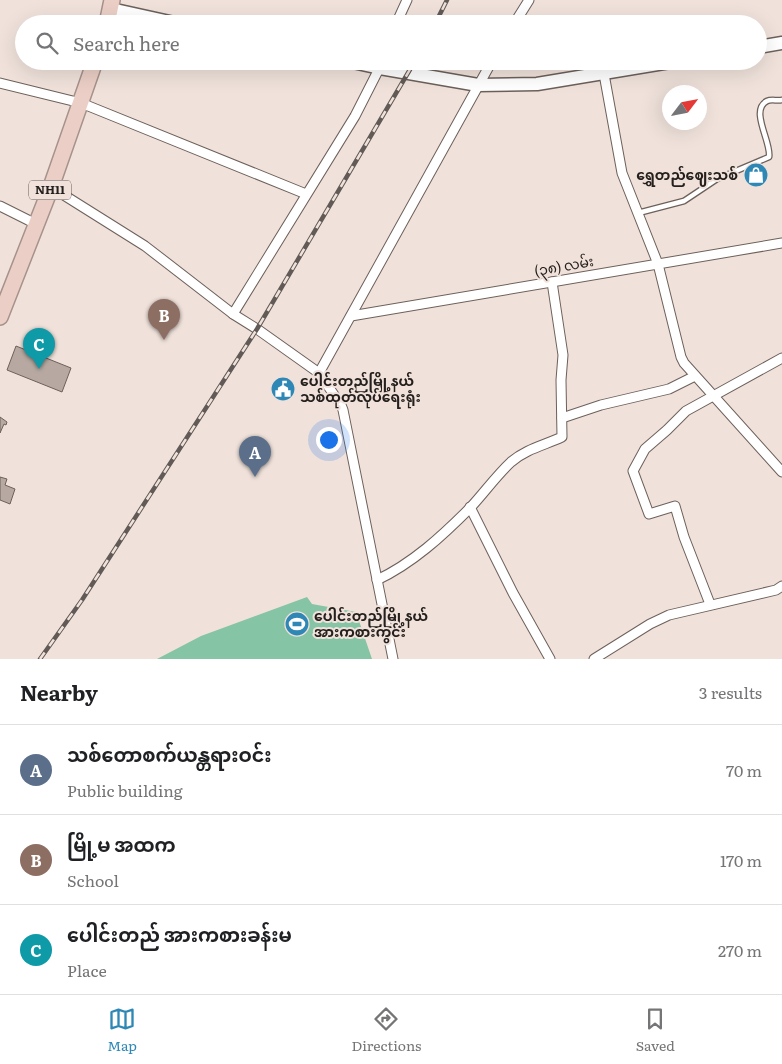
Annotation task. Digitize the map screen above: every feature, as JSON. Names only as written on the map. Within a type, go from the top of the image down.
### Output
[{"type":"highway","name":"NH11","points":[[0,317],[51,188],[92,70]]},
{"type":"street","points":[[400,15],[408,0]]},
{"type":"street","points":[[519,15],[528,0]]},
{"type":"street","points":[[111,4],[148,15]]},
{"type":"street","points":[[767,46],[782,43]]},
{"type":"street","points":[[233,314],[355,116],[379,70]]},
{"type":"street","points":[[406,70],[478,85],[537,84],[626,70]]},
{"type":"street","points":[[319,373],[487,70]]},
{"type":"street","points":[[604,74],[622,173],[658,264],[681,357],[782,472]]},
{"type":"street","points":[[0,82],[81,103],[306,194]]},
{"type":"street","points":[[51,188],[145,246],[233,314],[319,373],[341,405],[392,659]]},
{"type":"street","points":[[0,206],[36,224]]},
{"type":"street","name":"(၃၈) လမ်း","points":[[351,316],[782,243]]},
{"type":"street","points":[[377,580],[399,569],[428,547],[470,507],[511,462],[528,450],[562,437],[561,380],[563,355],[552,282]]},
{"type":"street","points":[[710,604],[675,506],[649,514],[633,471],[645,449],[686,410],[782,358]]},
{"type":"street","points":[[562,418],[601,405],[669,389],[696,376]]},
{"type":"street","points":[[470,507],[513,593],[550,659]]},
{"type":"street","points":[[594,659],[650,624],[669,615],[776,590],[782,586]]},
{"type":"lane","points":[[638,213],[684,201],[717,179],[768,157],[770,153],[764,134],[760,110],[764,103],[769,100],[782,100]]},
{"type":"green space","name":"‌ပေါင်းတည်မြို့နယ် အားကစားကွင်း","points":[[307,597],[312,604],[356,612],[372,659],[157,659],[201,636]]},
{"type":"building","points":[[16,346],[71,368],[62,392],[7,370]]},
{"type":"building","points":[[0,417],[7,422],[0,433]]},
{"type":"building","points":[[0,477],[7,479],[5,485],[15,489],[10,504],[0,500]]},
{"type":"railway","points":[[440,15],[447,0]]},
{"type":"railway","points":[[40,659],[82,600],[257,329],[410,70]]},
{"type":"place","name":"ရွှေတည်ဈေးသစ်","points":[[756,175]]},
{"type":"place","name":"မြို့မ အထက","points":[[164,340]]},
{"type":"place","name":"ပေါင်းတည် အားကစားခန်းမ","points":[[39,369]]},
{"type":"place","name":"ပေါင်းတည်မြို့နယ် သစ်ထုတ်လုပ်ရေးရုံး","points":[[283,389]]},
{"type":"place","name":"သစ်တောစက်ယန္တရားဝင်း","points":[[255,477]]},
{"type":"place","name":"‌ပေါင်းတည်မြို့နယ် အားကစားကွင်း","points":[[297,624]]}]
